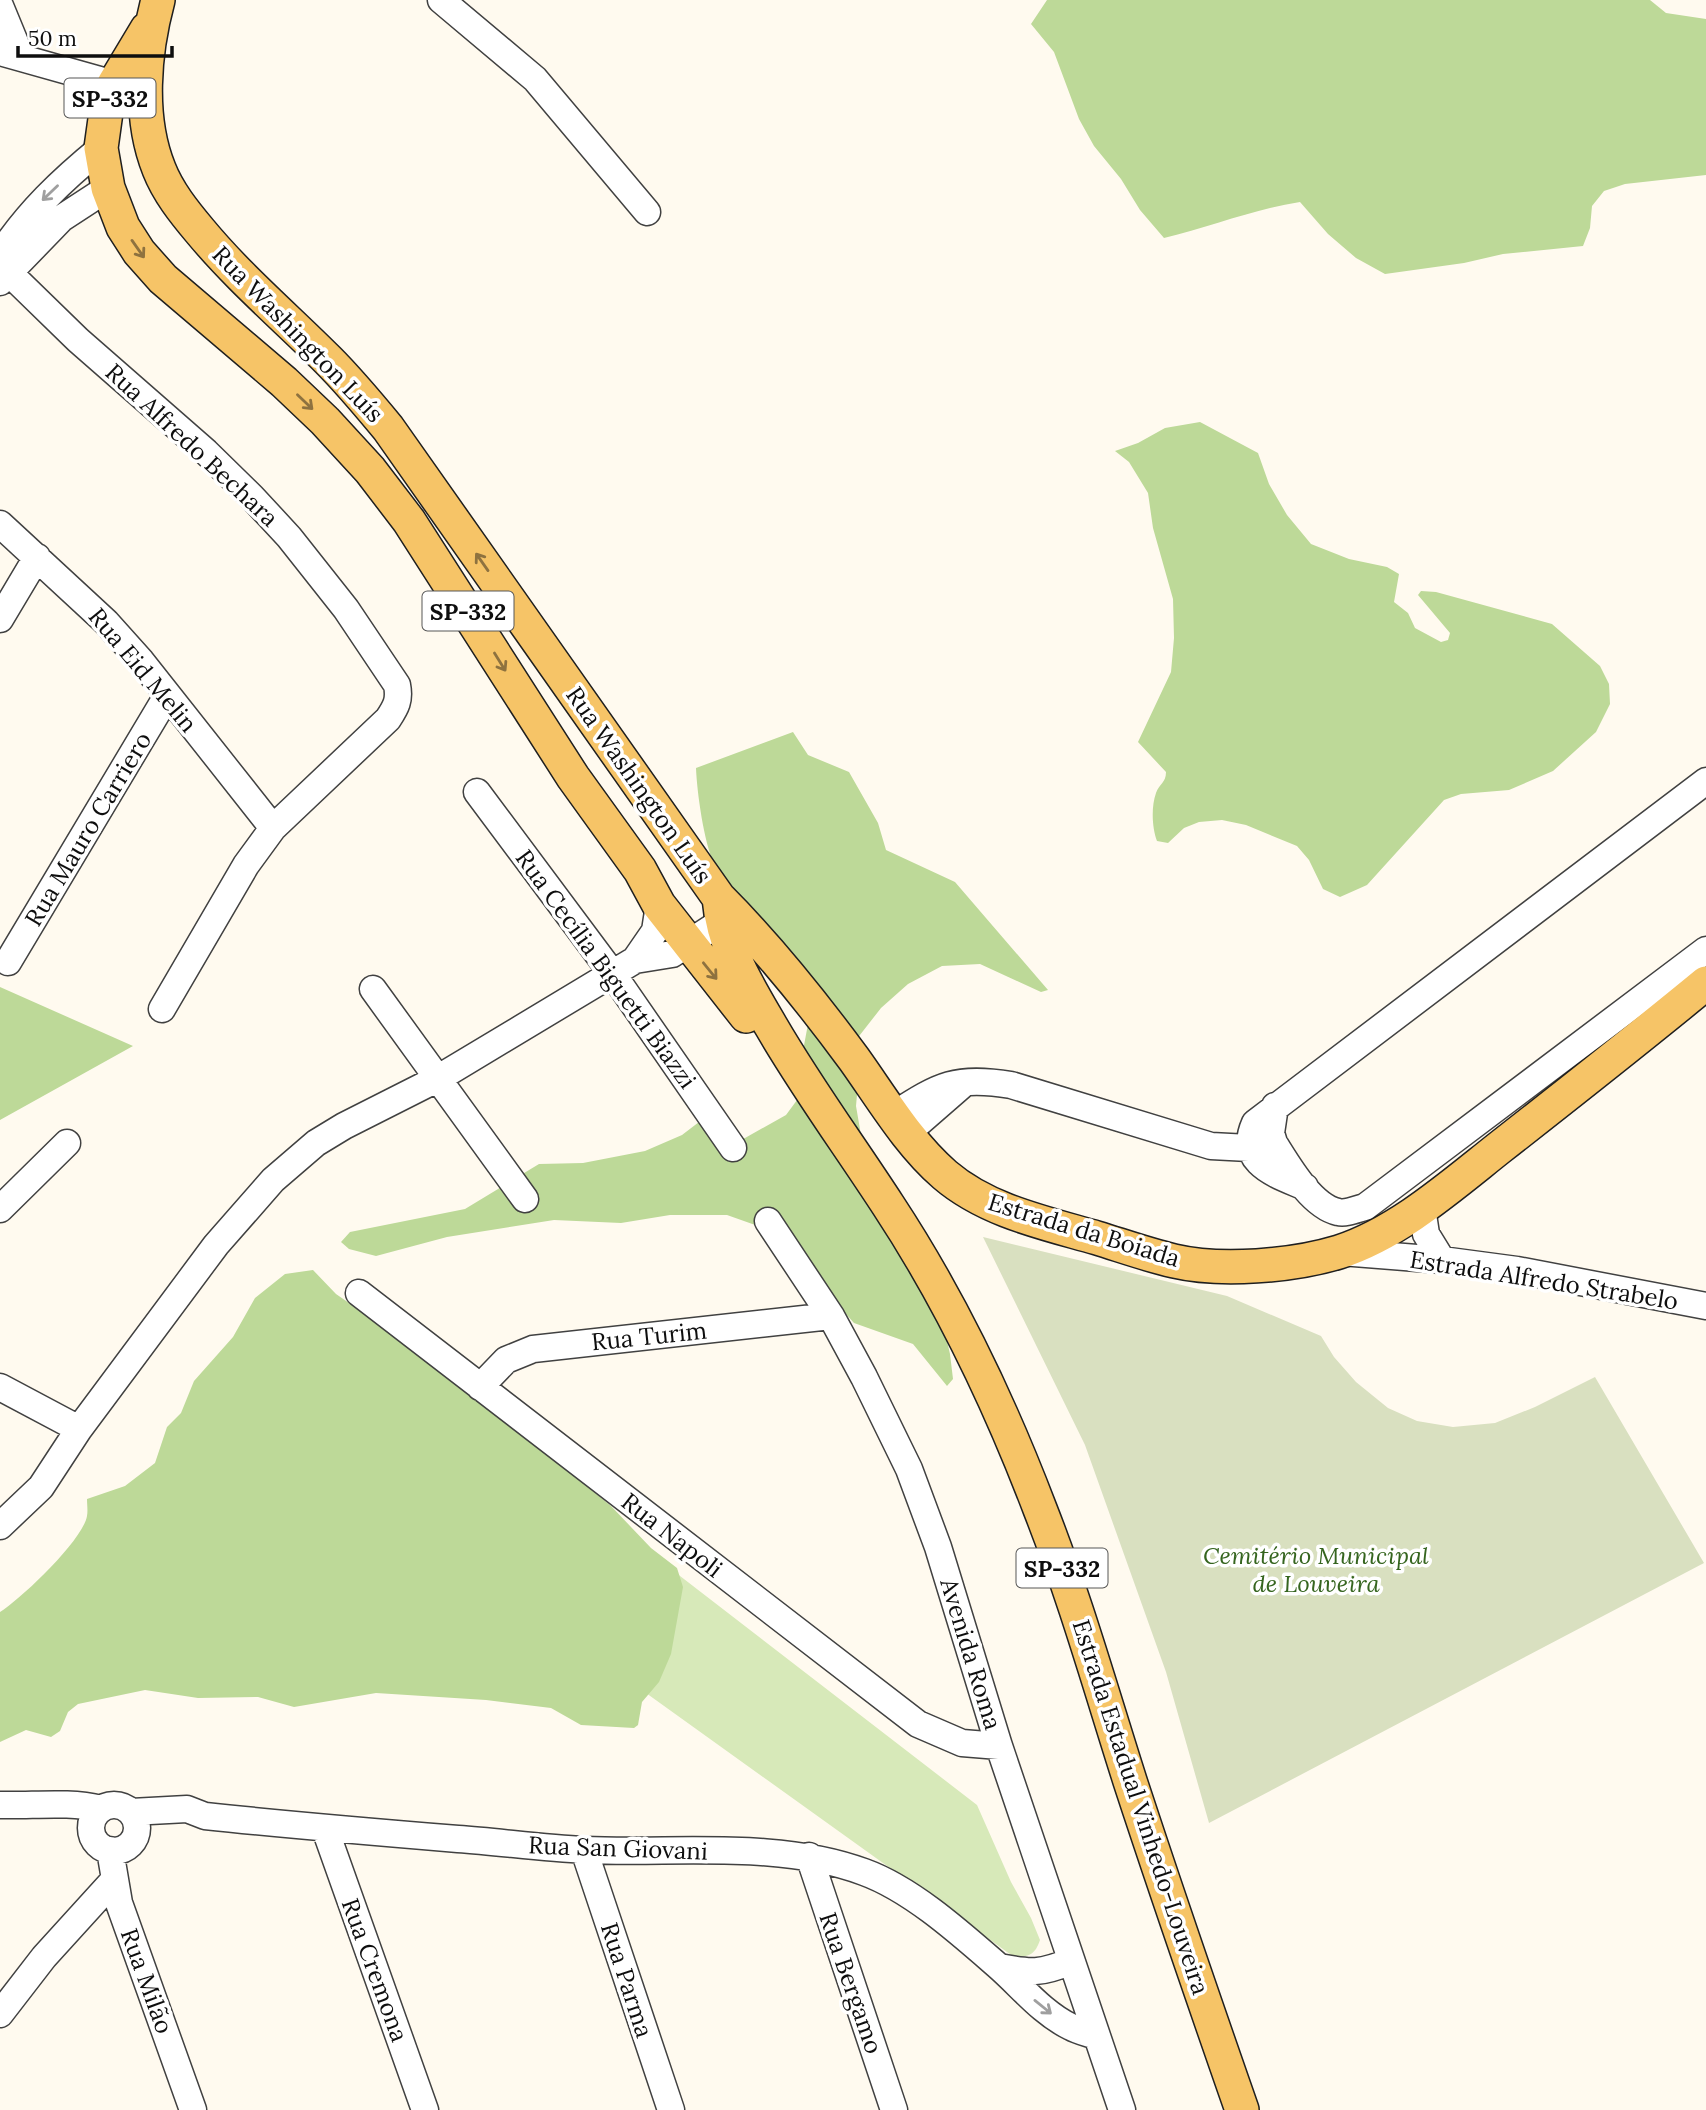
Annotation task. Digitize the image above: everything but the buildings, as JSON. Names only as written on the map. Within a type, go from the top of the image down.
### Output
[{"type":"main road","name":"SP-332","points":[[156,9],[114,84],[106,112],[102,148],[108,188],[123,227],[139,252],[163,279],[284,382],[370,470],[409,521],[573,777],[640,870],[660,905],[687,943],[744,1013],[794,1066]]},
{"type":"main road","name":"Rua Washington Luís","points":[[156,9],[146,102],[155,157],[186,214],[222,257],[328,360],[388,428],[730,917]]},
{"type":"main road","points":[[102,148],[125,140],[155,157],[135,182],[108,188]]},
{"type":"main road","points":[[603,817],[640,789]]},
{"type":"main road","points":[[640,870],[684,904],[730,917]]},
{"type":"main road","name":"SP-332","points":[[730,917],[733,959],[794,1066]]},
{"type":"main road","name":"Estrada da Boiada","points":[[730,917],[803,990],[901,1123],[943,1173],[977,1197],[1033,1219],[1176,1261],[1215,1265],[1260,1266],[1339,1252],[1385,1231],[1422,1208],[1608,1064],[1706,983]]},
{"type":"main road","points":[[753,996],[764,982],[774,978],[803,990]]},
{"type":"main road","name":"Estrada Estadual Vinhedo-Louveira","points":[[794,1066],[915,1247],[981,1372],[1011,1439],[1040,1508],[1071,1594],[1130,1781],[1242,2110]]},
{"type":"street","points":[[441,0],[535,79],[647,212]]},
{"type":"street","points":[[0,6],[10,55],[114,84]]},
{"type":"street","points":[[2,269],[16,231],[44,198],[102,148]]},
{"type":"street","points":[[2,269],[62,218],[108,188]]},
{"type":"street","name":"Rua Alfredo Bechara","points":[[2,269],[78,340],[206,452],[252,497],[289,537],[346,609],[397,685],[399,695],[396,707],[388,719],[273,828],[246,865],[162,1009]]},
{"type":"street","name":"Rua Eid Melin","points":[[0,524],[106,622],[141,661],[273,828]]},
{"type":"street","points":[[0,619],[37,557]]},
{"type":"street","name":"Rua Mauro Carriero","points":[[8,962],[167,696]]},
{"type":"street","points":[[1305,1187],[1266,1169],[1249,1148],[1255,1122],[1706,781]]},
{"type":"street","name":"Rua Cecília Biguetti Biazzi","points":[[477,792],[612,973],[733,1148]]},
{"type":"street","points":[[635,960],[655,931],[660,905]]},
{"type":"street","points":[[0,1526],[41,1487],[79,1429],[216,1245],[273,1180],[316,1143],[437,1079],[635,960],[672,954],[730,917]]},
{"type":"street","points":[[1275,1106],[1271,1133],[1274,1143],[1305,1187],[1322,1206],[1340,1213],[1365,1207],[1706,950]]},
{"type":"street","points":[[373,989],[524,1199]]},
{"type":"street","points":[[901,1123],[967,1080],[1011,1085],[1211,1146],[1249,1148]]},
{"type":"street","points":[[0,1209],[67,1143]]},
{"type":"street","points":[[1422,1208],[1426,1234],[1442,1261]]},
{"type":"street","name":"Avenida Roma","points":[[768,1221],[831,1316],[909,1469],[938,1547],[999,1746],[1122,2110]]},
{"type":"street","name":"Estrada Alfredo Strabelo","points":[[1339,1252],[1517,1270],[1706,1306]]},
{"type":"street","name":"Rua Napoli","points":[[359,1293],[918,1724],[962,1743],[999,1746]]},
{"type":"street","name":"Rua Turim","points":[[480,1387],[506,1360],[533,1349],[831,1316]]},
{"type":"street","points":[[0,1387],[79,1429]]},
{"type":"street","points":[[0,1805],[46,1806],[76,1803],[96,1818]]},
{"type":"street","points":[[117,1805],[134,1823],[134,1839],[124,1849],[110,1850],[96,1842],[96,1818],[117,1805]]},
{"type":"street","name":"Rua San Giovani","points":[[134,1823],[186,1823],[205,1816],[326,1829],[584,1850],[809,1856],[865,1872],[890,1884],[923,1905],[1056,2018],[1070,2027],[1096,2036]]},
{"type":"street","name":"Rua Cremona","points":[[326,1829],[425,2110]]},
{"type":"street","name":"Rua Milão","points":[[110,1850],[114,1880],[128,1930],[193,2110]]},
{"type":"street","name":"Rua Parma","points":[[584,1850],[671,2110]]},
{"type":"street","name":"Rua Bergamo","points":[[809,1856],[894,2110]]},
{"type":"street","points":[[0,2014],[44,1957],[114,1880]]},
{"type":"street","points":[[999,1967],[1022,1972],[1043,1972],[1071,1961]]},
{"type":"green space","points":[[1047,0],[1650,0],[1666,13],[1706,19],[1706,175],[1625,184],[1604,191],[1592,206],[1590,228],[1583,246],[1503,254],[1464,263],[1385,274],[1356,258],[1328,234],[1300,202],[1164,238],[1140,210],[1121,179],[1094,146],[1079,119],[1054,52],[1031,24]]},
{"type":"green space","points":[[1200,422],[1258,453],[1269,484],[1287,515],[1311,544],[1349,559],[1387,567],[1399,574],[1394,602],[1408,613],[1415,628],[1441,642],[1448,640],[1450,633],[1418,595],[1421,591],[1436,592],[1552,624],[1600,666],[1609,684],[1610,704],[1596,732],[1553,771],[1509,790],[1461,794],[1444,800],[1367,885],[1340,897],[1323,889],[1309,860],[1297,846],[1246,825],[1222,820],[1199,822],[1184,828],[1168,843],[1157,841],[1153,805],[1166,772],[1138,742],[1171,672],[1173,599],[1153,528],[1148,493],[1129,462],[1115,451],[1138,443],[1165,428]]},
{"type":"green space","points":[[793,732],[808,755],[849,772],[878,823],[886,850],[955,882],[1048,990],[1041,992],[980,964],[942,966],[908,984],[881,1008],[856,1040],[859,1072],[856,1106],[862,1141],[929,1262],[950,1354],[953,1379],[947,1386],[913,1344],[854,1323],[787,1248],[758,1226],[727,1215],[670,1215],[621,1223],[554,1220],[447,1237],[376,1256],[349,1249],[341,1242],[350,1232],[465,1209],[539,1164],[583,1163],[645,1151],[682,1135],[699,1122],[729,1140],[745,1138],[786,1115],[800,1096],[802,1056],[814,992],[747,915],[714,864],[702,817],[696,768]]},
{"type":"green space","points":[[0,987],[133,1046],[0,1120]]},
{"type":"green space","name":"Cemitério Municipal de Louveira","points":[[983,1237],[1227,1296],[1321,1336],[1334,1357],[1356,1382],[1388,1408],[1417,1421],[1453,1427],[1495,1423],[1535,1407],[1595,1377],[1704,1563],[1209,1823],[1166,1672],[1085,1445]]},
{"type":"green space","points":[[313,1270],[336,1294],[446,1370],[611,1506],[651,1548],[677,1568],[683,1587],[671,1654],[659,1682],[642,1702],[638,1725],[634,1728],[581,1725],[551,1708],[486,1700],[376,1693],[294,1707],[258,1697],[198,1698],[145,1690],[78,1704],[68,1712],[60,1731],[51,1737],[26,1730],[0,1742],[0,1612],[36,1582],[75,1539],[87,1516],[87,1499],[125,1486],[155,1463],[167,1427],[181,1413],[194,1381],[233,1337],[255,1298],[285,1274]]},
{"type":"green space","points":[[317,1296],[977,1805],[1040,1940],[1034,1952],[1028,1956],[1014,1957],[646,1693]]}]
